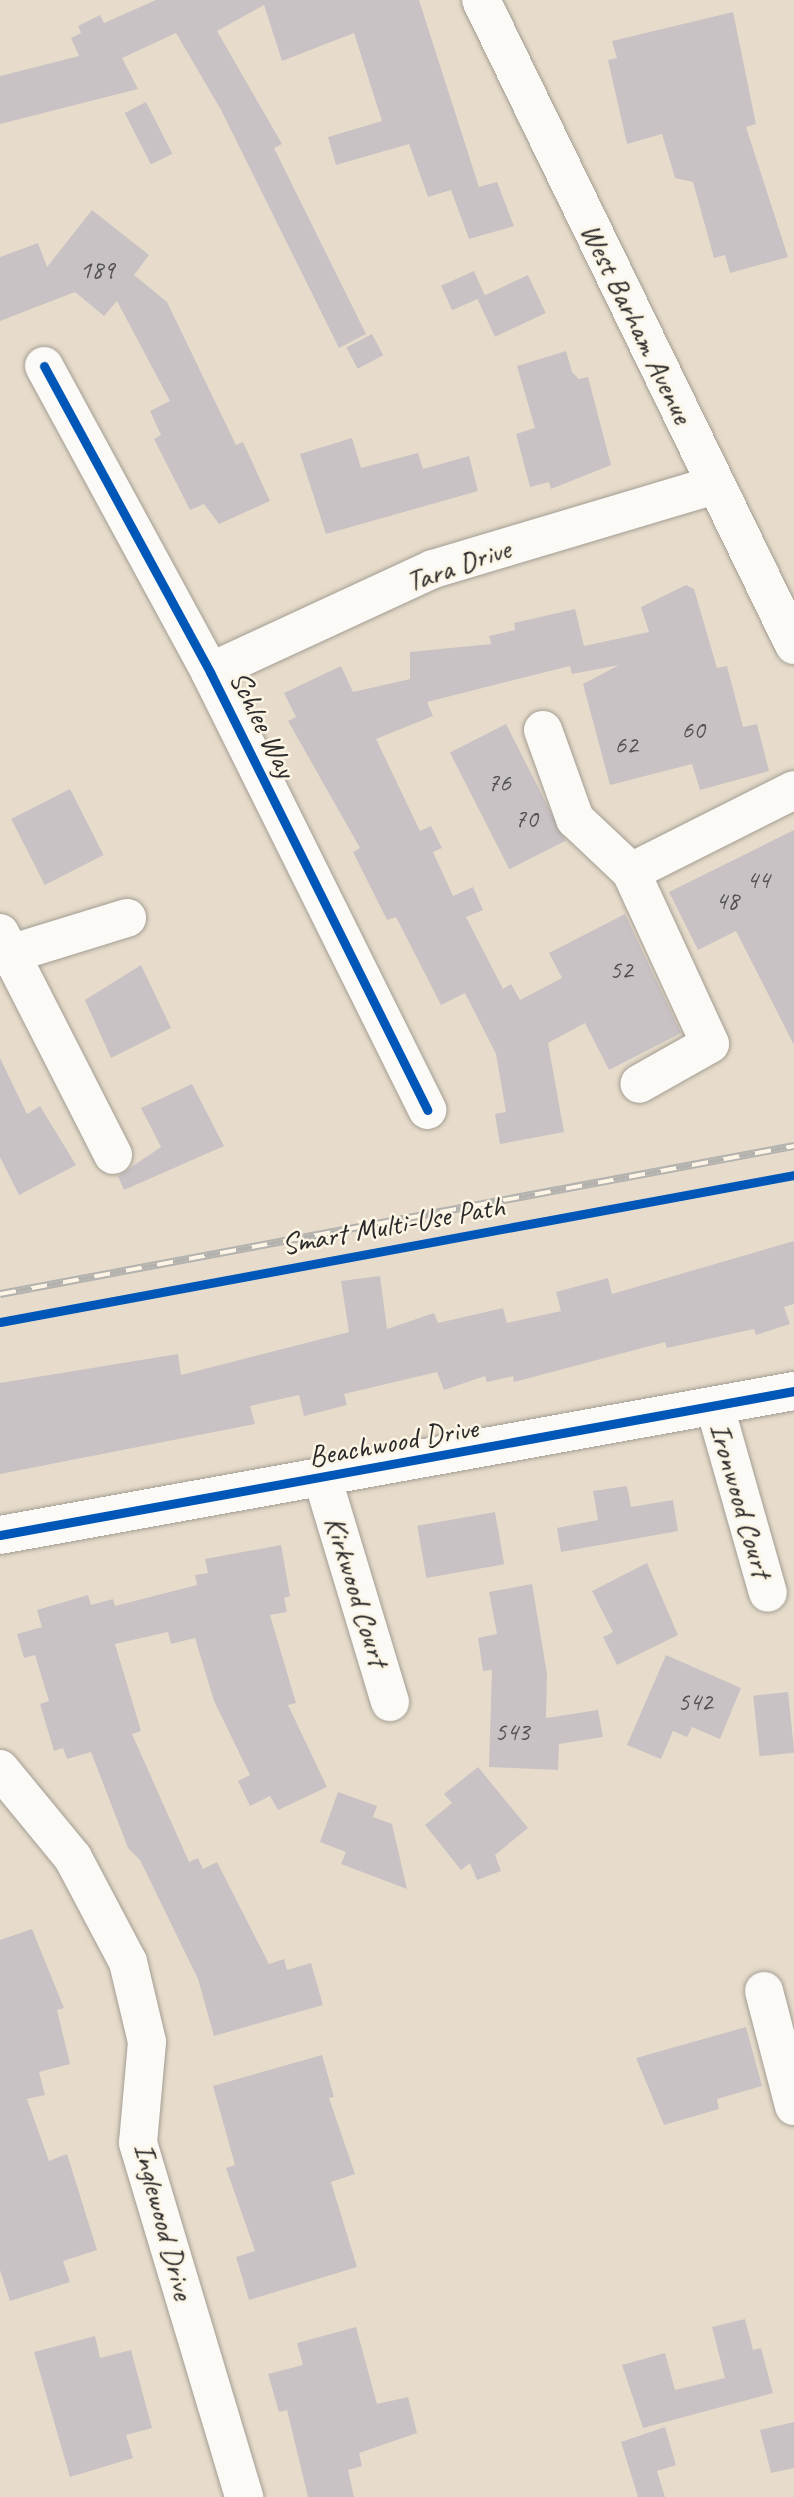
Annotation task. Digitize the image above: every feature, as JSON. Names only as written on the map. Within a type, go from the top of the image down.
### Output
[{"type":"street","name":"West Barham Avenue","points":[[481,0],[794,645]]},
{"type":"street","name":"Schlee Way","points":[[44,366],[210,671],[427,1110]]},
{"type":"street","name":"Tara Drive","points":[[210,671],[433,569],[716,485]]},
{"type":"street","points":[[543,730],[575,819],[631,872],[710,1044],[639,1084]]},
{"type":"street","points":[[631,872],[794,789]]},
{"type":"street","points":[[113,1155],[3,948],[127,918]]},
{"type":"street","name":"Beachwood Drive","points":[[0,1535],[323,1480],[794,1391]]},
{"type":"street","name":"Ironwood Court","points":[[715,1407],[768,1593]]},
{"type":"street","name":"Kirkwood Court","points":[[323,1480],[390,1702]]},
{"type":"street","name":"Inglewood Drive","points":[[0,1769],[73,1858],[128,1962],[147,2042],[138,2143],[244,2497]]},
{"type":"street","points":[[764,1991],[794,2106]]},
{"type":"building","points":[[156,0],[419,0],[479,187],[497,182],[514,226],[469,239],[451,190],[428,197],[409,144],[336,165],[328,137],[382,121],[354,33],[282,61],[264,5],[217,31],[282,144],[274,148],[366,334],[339,348],[221,110],[176,33],[122,58],[138,89],[0,124],[0,76],[79,56],[71,38],[81,33],[78,26],[100,15],[104,23]]},
{"type":"building","points":[[733,12],[756,124],[746,127],[788,257],[730,273],[725,255],[714,258],[693,182],[675,178],[662,134],[627,144],[608,60],[617,58],[612,41]]},
{"type":"building","points":[[146,102],[172,154],[151,165],[125,113]]},
{"type":"building","points":[[92,210],[149,255],[134,275],[167,302],[236,445],[243,442],[270,501],[219,524],[204,504],[190,510],[154,439],[161,435],[150,411],[170,401],[117,301],[104,316],[75,292],[0,321],[0,257],[38,243],[47,267]]},
{"type":"building","points":[[474,271],[485,296],[452,310],[441,286]]},
{"type":"building","points":[[528,275],[546,313],[495,337],[477,299]]},
{"type":"building","points":[[372,334],[383,355],[358,369],[346,348]]},
{"type":"building","points":[[566,351],[572,372],[579,379],[588,377],[611,465],[551,489],[549,482],[530,487],[516,434],[535,428],[517,366]]},
{"type":"building","points":[[352,438],[361,468],[418,453],[423,469],[469,456],[478,491],[326,534],[300,454]]},
{"type":"building","points":[[686,585],[694,589],[717,668],[727,666],[743,727],[757,724],[769,771],[700,790],[692,764],[610,785],[583,684],[619,665],[572,674],[570,666],[427,702],[433,716],[376,739],[420,831],[431,826],[442,848],[433,852],[453,896],[473,887],[483,910],[466,917],[503,989],[511,984],[520,1000],[562,978],[549,953],[625,914],[681,1033],[609,1070],[585,1023],[548,1043],[564,1132],[500,1144],[495,1114],[506,1112],[496,1054],[465,993],[441,1005],[396,917],[387,920],[353,852],[360,848],[288,721],[296,717],[284,693],[341,666],[353,692],[410,679],[410,652],[491,644],[489,636],[515,630],[514,623],[575,609],[584,646],[649,632],[641,607]]},
{"type":"building","points":[[506,724],[565,841],[509,869],[450,753]]},
{"type":"building","points":[[70,789],[104,855],[45,885],[11,819]]},
{"type":"building","points":[[794,830],[794,1045],[736,931],[698,950],[669,892]]},
{"type":"building","points":[[141,965],[171,1028],[111,1058],[85,1000]]},
{"type":"building","points":[[0,1058],[27,1114],[40,1106],[76,1165],[19,1195],[0,1157]]},
{"type":"building","points":[[192,1084],[224,1146],[124,1190],[118,1176],[161,1147],[141,1108]]},
{"type":"building","points":[[794,1241],[794,1304],[784,1307],[790,1324],[756,1335],[754,1329],[667,1348],[665,1342],[514,1382],[513,1376],[487,1382],[485,1376],[444,1390],[437,1372],[344,1394],[347,1405],[304,1416],[299,1395],[250,1406],[255,1424],[0,1474],[0,1383],[178,1354],[181,1375],[349,1332],[341,1281],[380,1276],[387,1329],[434,1313],[438,1323],[503,1308],[507,1323],[561,1311],[556,1292],[608,1278],[612,1294]]},
{"type":"building","points":[[627,1486],[631,1507],[673,1500],[678,1531],[561,1552],[557,1528],[598,1520],[593,1491]]},
{"type":"building","points":[[495,1512],[504,1564],[426,1578],[417,1526]]},
{"type":"building","points":[[281,1545],[290,1596],[284,1598],[287,1612],[270,1615],[296,1703],[288,1705],[327,1787],[278,1810],[270,1796],[250,1806],[238,1781],[250,1775],[214,1701],[195,1638],[171,1644],[168,1632],[115,1644],[141,1731],[132,1734],[189,1862],[198,1858],[203,1869],[217,1862],[269,1964],[284,1959],[287,1970],[311,1963],[323,2005],[214,2036],[198,1979],[140,1860],[128,1848],[91,1752],[67,1759],[63,1748],[54,1751],[40,1704],[49,1701],[35,1655],[24,1658],[17,1634],[42,1627],[37,1610],[88,1595],[91,1605],[113,1599],[115,1606],[197,1585],[195,1575],[208,1573],[205,1559]]},
{"type":"building","points":[[647,1563],[678,1635],[617,1665],[603,1637],[613,1632],[592,1591]]},
{"type":"building","points":[[532,1584],[547,1674],[546,1718],[598,1710],[603,1737],[559,1744],[558,1770],[489,1767],[492,1670],[483,1671],[478,1638],[497,1634],[489,1592]]},
{"type":"building","points":[[666,1655],[741,1688],[720,1739],[692,1727],[687,1737],[673,1731],[661,1759],[627,1745]]},
{"type":"building","points":[[788,1692],[794,1753],[760,1756],[753,1696]]},
{"type":"building","points":[[478,1767],[528,1828],[495,1855],[501,1871],[477,1880],[470,1863],[461,1870],[425,1825],[452,1803],[444,1794]]},
{"type":"building","points":[[338,1792],[377,1806],[373,1817],[392,1824],[407,1889],[341,1864],[346,1852],[320,1842]]},
{"type":"building","points":[[32,1929],[64,2008],[57,2010],[70,2064],[39,2072],[45,2095],[27,2099],[49,2161],[67,2154],[97,2250],[63,2261],[70,2282],[10,2301],[0,2270],[0,1940]]},
{"type":"building","points":[[746,2027],[762,2086],[717,2099],[719,2109],[664,2125],[636,2058]]},
{"type":"building","points":[[322,2055],[334,2097],[329,2098],[355,2174],[331,2182],[357,2267],[249,2300],[236,2257],[255,2251],[226,2168],[235,2165],[213,2086]]},
{"type":"building","points":[[745,2319],[753,2350],[761,2348],[773,2393],[643,2428],[622,2365],[665,2353],[675,2390],[725,2378],[712,2327]]},
{"type":"building","points":[[356,2327],[377,2404],[408,2397],[417,2433],[359,2453],[362,2466],[348,2470],[354,2497],[308,2497],[287,2410],[279,2412],[268,2374],[303,2365],[297,2343]]},
{"type":"building","points":[[95,2336],[100,2358],[131,2350],[152,2428],[126,2435],[133,2458],[70,2477],[34,2352]]},
{"type":"building","points":[[794,2422],[794,2468],[771,2473],[760,2430]]},
{"type":"building","points":[[665,2427],[676,2465],[657,2471],[665,2497],[638,2497],[621,2442]]},
{"type":"railway","points":[[0,1294],[794,1146]]},
{"type":"cycle path","points":[[44,366],[210,672],[427,1110]]},
{"type":"cycle path","name":"Smart Multi-Use Path","points":[[0,1322],[794,1175]]},
{"type":"cycle path","points":[[0,1535],[794,1391]]}]
